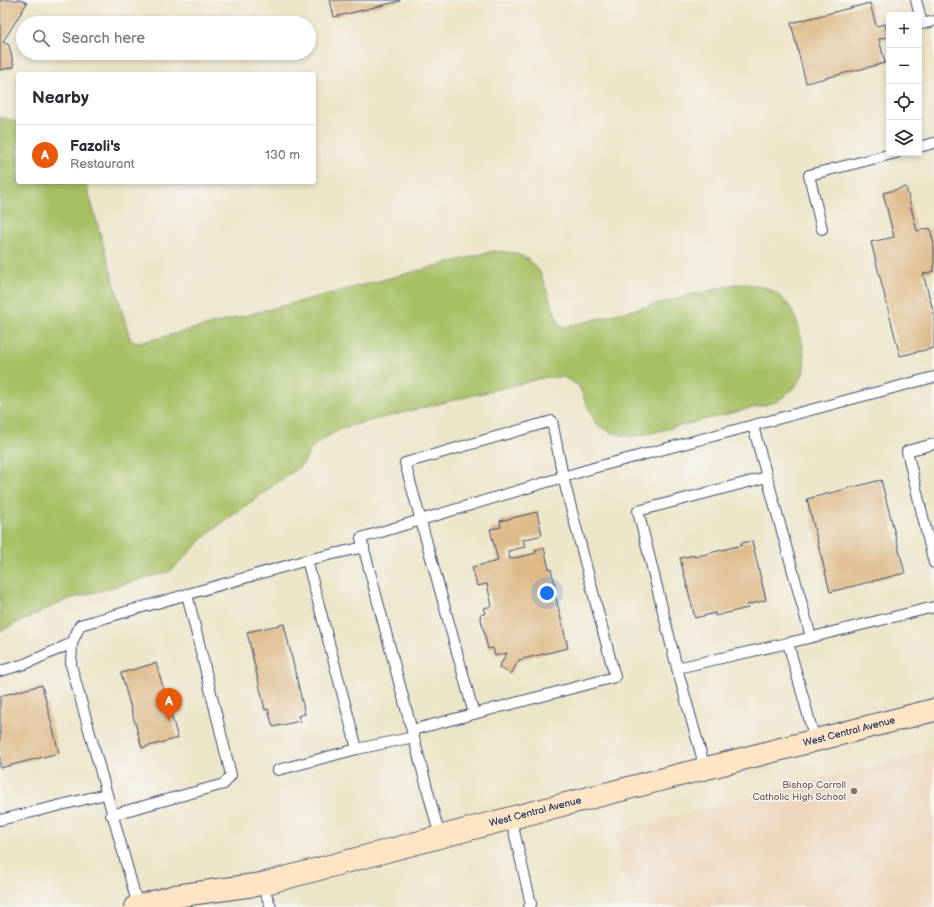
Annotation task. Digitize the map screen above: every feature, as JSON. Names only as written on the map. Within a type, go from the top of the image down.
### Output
[{"type":"main road","name":"West Central Avenue","points":[[136,907],[176,902],[262,884],[511,818],[934,710]]},
{"type":"lane","points":[[916,0],[922,24],[934,21]]},
{"type":"lane","points":[[922,146],[934,143]]},
{"type":"lane","points":[[822,229],[809,175],[886,156]]},
{"type":"lane","points":[[440,837],[361,538],[563,477],[934,377]]},
{"type":"lane","points":[[278,770],[357,750],[474,714],[615,677],[563,477],[552,421],[405,463],[474,714]]},
{"type":"lane","points":[[753,426],[811,637]]},
{"type":"lane","points":[[934,444],[907,451],[934,562]]},
{"type":"lane","points":[[705,768],[677,668],[638,512],[767,477]]},
{"type":"lane","points":[[136,907],[71,665],[72,643],[80,625],[307,560],[364,547]]},
{"type":"lane","points":[[307,560],[357,750]]},
{"type":"lane","points":[[111,815],[224,784],[231,775],[187,594]]},
{"type":"lane","points":[[677,668],[934,607]]},
{"type":"lane","points":[[788,642],[815,740]]},
{"type":"lane","points":[[0,671],[25,664],[72,643]]},
{"type":"lane","points":[[0,820],[106,794]]},
{"type":"lane","points":[[511,818],[531,904],[529,907]]},
{"type":"lane","points":[[262,884],[271,907]]},
{"type":"shaded area","name":"Bishop Carroll Catholic High School","points":[[934,750],[934,907],[632,907],[614,832]]},
{"type":"green space","points":[[0,117],[16,121],[16,184],[85,184],[87,187],[130,339],[134,342],[139,343],[494,251],[515,253],[528,259],[540,272],[560,327],[735,284],[754,285],[773,291],[793,312],[802,340],[804,351],[804,369],[800,380],[794,388],[776,402],[630,437],[612,433],[596,424],[578,385],[563,377],[547,377],[341,428],[313,446],[303,464],[211,531],[171,571],[66,600],[0,631]]},
{"type":"building","points":[[0,0],[21,0],[27,3],[19,16],[16,16],[16,21],[3,42],[9,45],[14,67],[0,70]]},
{"type":"building","points":[[330,0],[400,0],[400,1],[334,17]]},
{"type":"building","points":[[870,3],[876,26],[885,24],[886,37],[879,39],[885,63],[806,83],[791,23]]},
{"type":"building","points":[[906,187],[917,231],[930,228],[934,245],[934,271],[923,274],[934,314],[934,348],[900,356],[871,242],[894,237],[883,193]]},
{"type":"building","points":[[881,480],[905,573],[830,592],[807,499]]},
{"type":"building","points":[[537,512],[542,535],[523,540],[525,547],[508,551],[510,559],[536,553],[535,550],[544,548],[556,589],[554,590],[568,648],[519,660],[511,674],[499,667],[507,653],[495,656],[493,648],[488,649],[480,615],[486,613],[484,608],[492,606],[487,584],[477,586],[472,567],[498,561],[490,529],[501,527],[500,521]]},
{"type":"building","points":[[752,541],[766,600],[747,605],[748,608],[715,616],[715,613],[695,618],[680,558],[694,555],[694,557]]},
{"type":"building","points":[[284,624],[305,714],[298,716],[300,721],[273,727],[268,709],[265,710],[247,632]]},
{"type":"building","points":[[156,663],[178,738],[142,748],[121,673]]},
{"type":"building","points":[[42,685],[59,753],[0,768],[0,696]]},
{"type":"place","name":"Fazoli's","points":[[169,721]]},
{"type":"place","name":"Bishop Carroll Catholic High School","points":[[854,791]]}]
